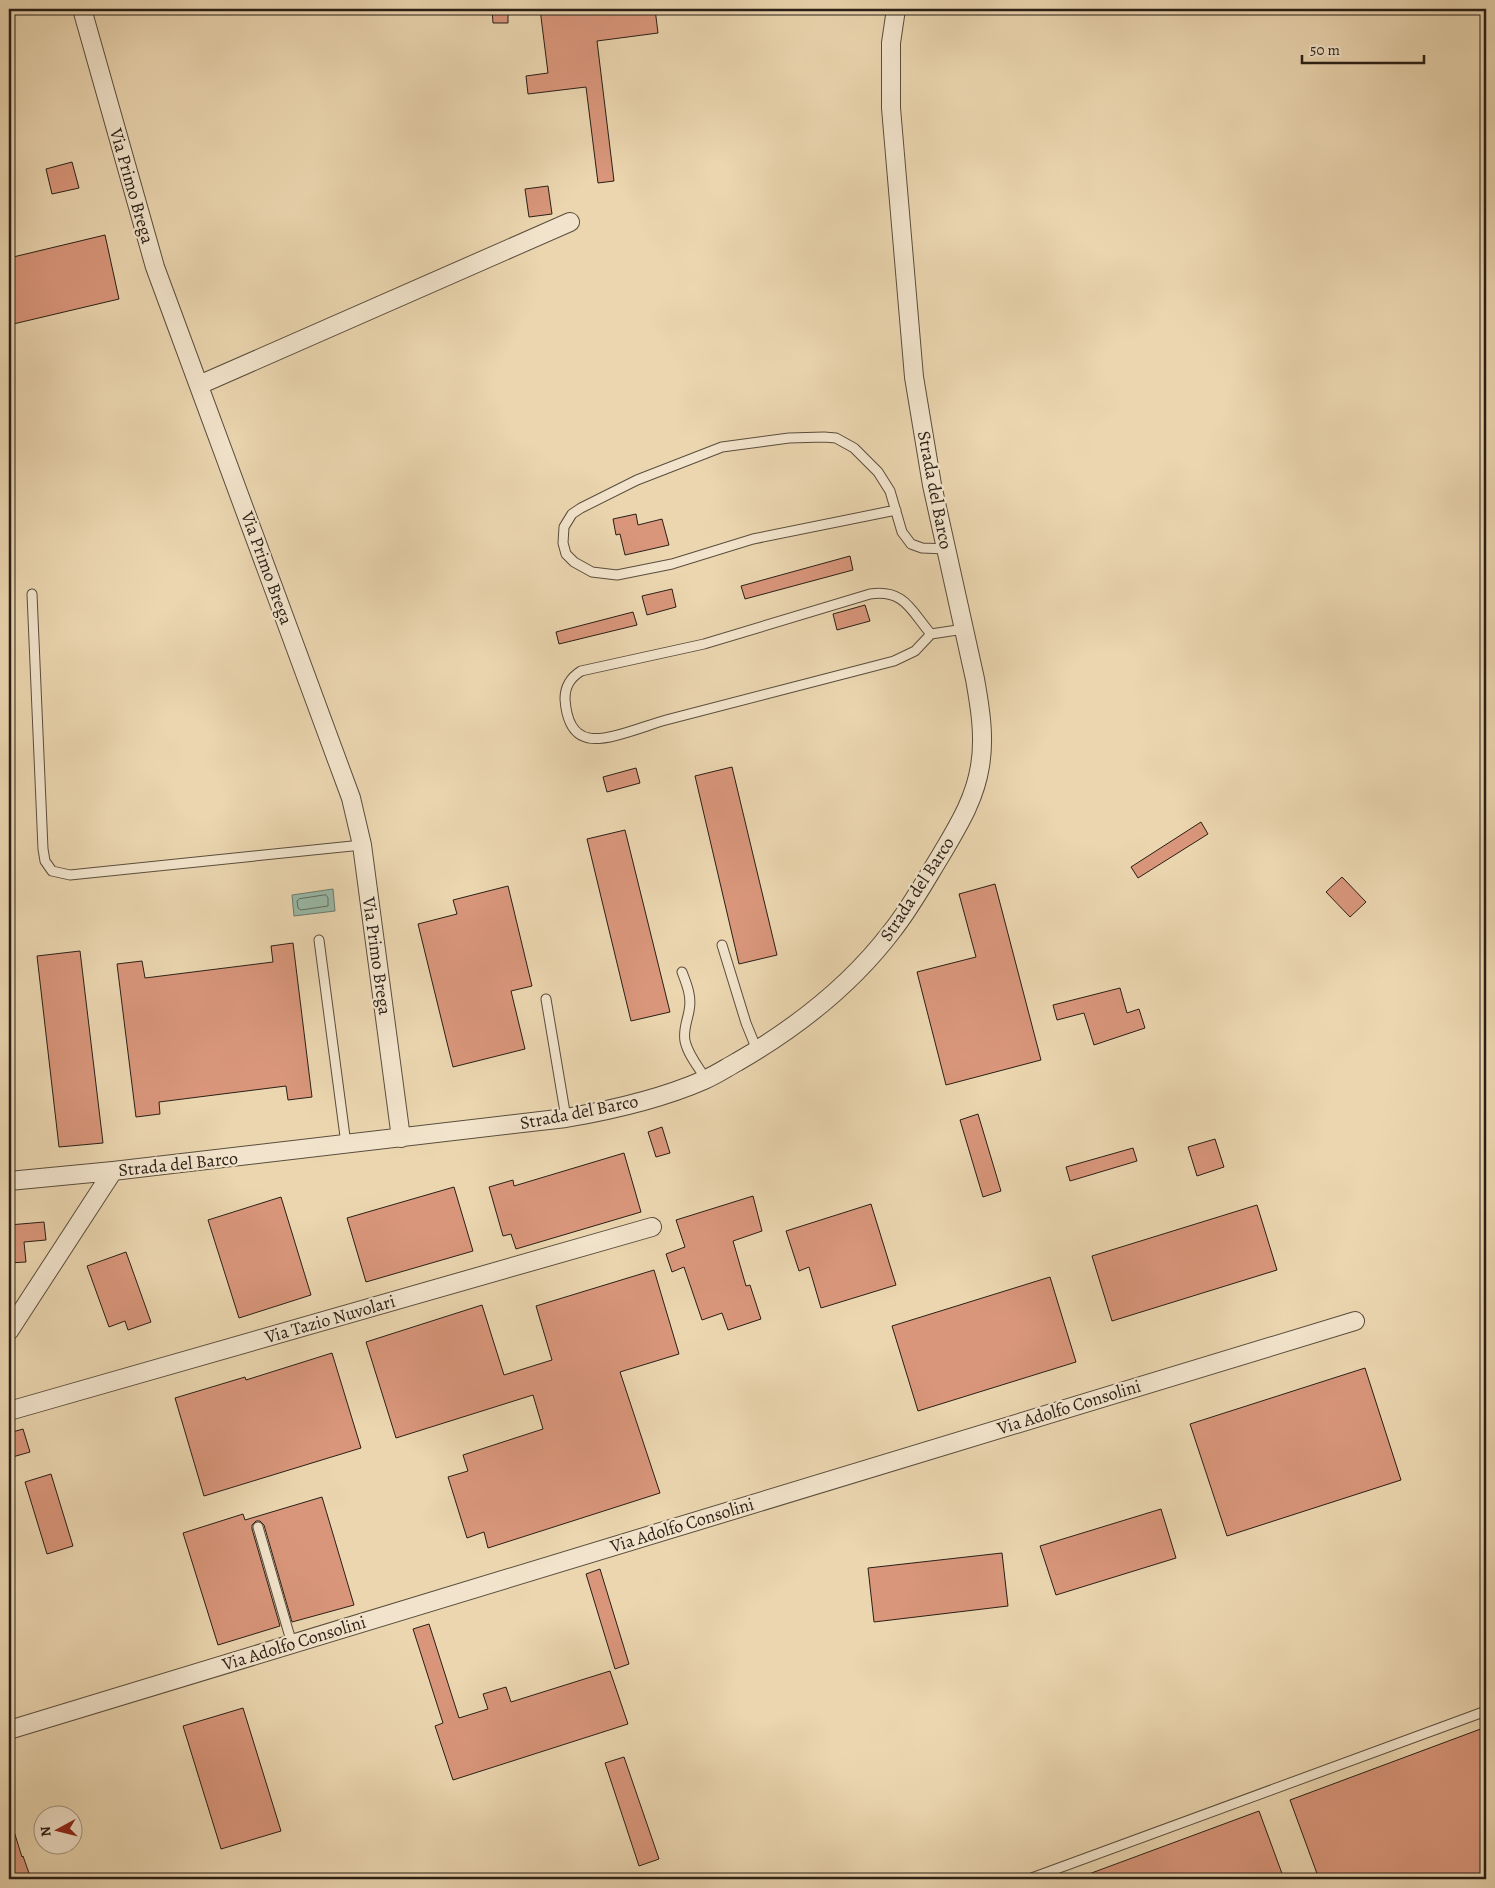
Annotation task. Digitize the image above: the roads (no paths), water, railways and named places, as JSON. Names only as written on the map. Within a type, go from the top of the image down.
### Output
[{"type":"street","name":"Via Primo Brega","points":[[82,9],[156,267],[351,798],[362,845],[401,1138]]},
{"type":"street","name":"Strada del Barco","points":[[9,1181],[113,1171],[566,1118],[613,1109],[670,1093],[706,1079],[757,1050],[841,987],[877,949],[900,920],[918,894],[964,815],[977,781],[982,746],[977,687],[925,445],[913,362],[890,108],[891,43],[896,9]]},
{"type":"street","points":[[199,385],[570,222]]},
{"type":"street","points":[[9,1331],[113,1171]]},
{"type":"street","name":"Via Tazio Nuvolari","points":[[9,1411],[652,1227]]},
{"type":"street","name":"Via Adolfo Consolini","points":[[9,1730],[1354,1320]]},
{"type":"lane","points":[[896,510],[753,539],[672,564],[623,574],[597,574],[583,567],[566,554],[563,543],[564,527],[572,514],[637,480],[692,457],[722,447],[789,438],[824,437],[836,438],[854,448],[871,463],[884,480],[896,510],[902,532],[911,544],[922,548],[947,550]]},
{"type":"lane","points":[[931,634],[908,604],[899,597],[886,593],[870,594],[704,644],[581,671],[572,678],[567,687],[565,698],[567,713],[573,728],[584,737],[591,739],[605,738],[665,720],[894,661],[915,651],[931,634],[964,629]]},
{"type":"lane","points":[[32,594],[43,850],[45,861],[52,871],[70,875],[362,845]]},
{"type":"lane","points":[[319,940],[346,1144]]},
{"type":"lane","points":[[722,946],[746,1023],[757,1050]]},
{"type":"lane","points":[[682,972],[688,987],[690,1002],[685,1027],[685,1040],[690,1054],[706,1079]]},
{"type":"lane","points":[[546,999],[566,1118]]},
{"type":"lane","points":[[258,1527],[292,1644]]},
{"type":"lane","points":[[1029,1879],[1486,1711]]},
{"type":"water","points":[[333,889],[335,911],[294,916],[292,895]]}]
